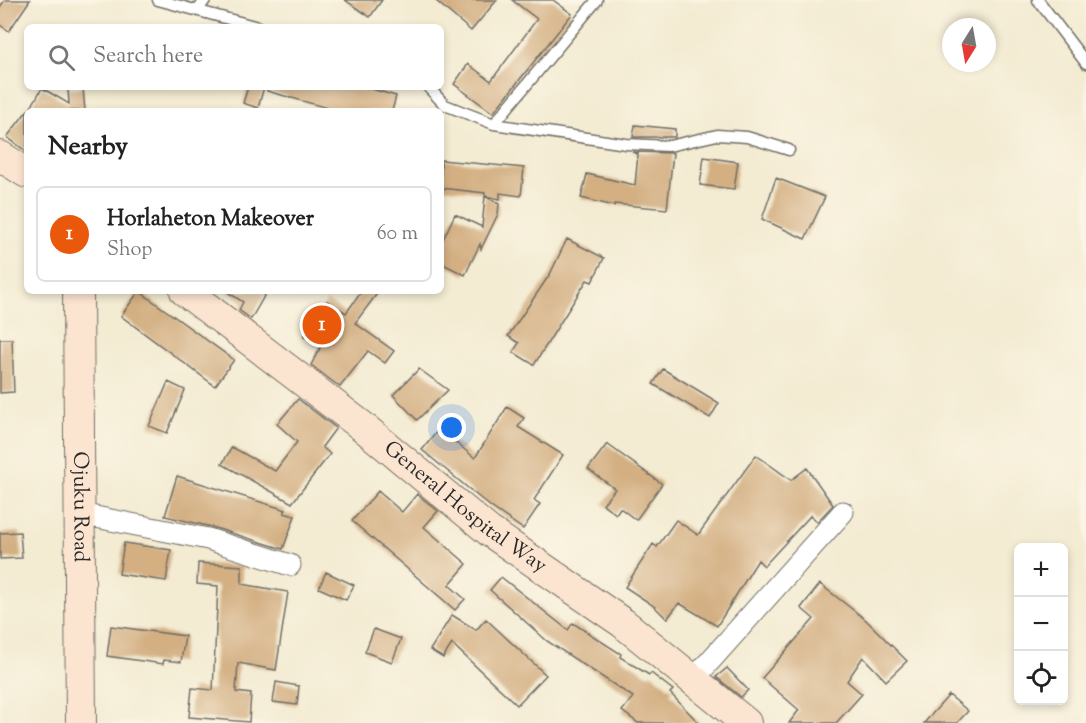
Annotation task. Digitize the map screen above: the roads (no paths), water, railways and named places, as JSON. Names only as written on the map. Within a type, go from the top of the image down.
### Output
[{"type":"main road","points":[[0,156],[24,171]]},
{"type":"main road","name":"Ojuku Road","points":[[78,294],[81,723]]},
{"type":"main road","name":"General Hospital Way","points":[[189,294],[362,426],[489,531],[623,623],[746,723]]},
{"type":"street","points":[[693,680],[843,513]]},
{"type":"street","points":[[80,514],[208,539],[290,565]]},
{"type":"lane","points":[[158,0],[247,24]]},
{"type":"lane","points":[[198,10],[205,0]]},
{"type":"lane","points":[[494,124],[597,0]]},
{"type":"lane","points":[[1038,0],[1086,63]]},
{"type":"lane","points":[[431,90],[445,105],[494,124],[626,144],[669,146],[717,135],[747,137],[789,150]]},
{"type":"place","name":"Horlaheton Makeover","points":[[322,325]]}]
